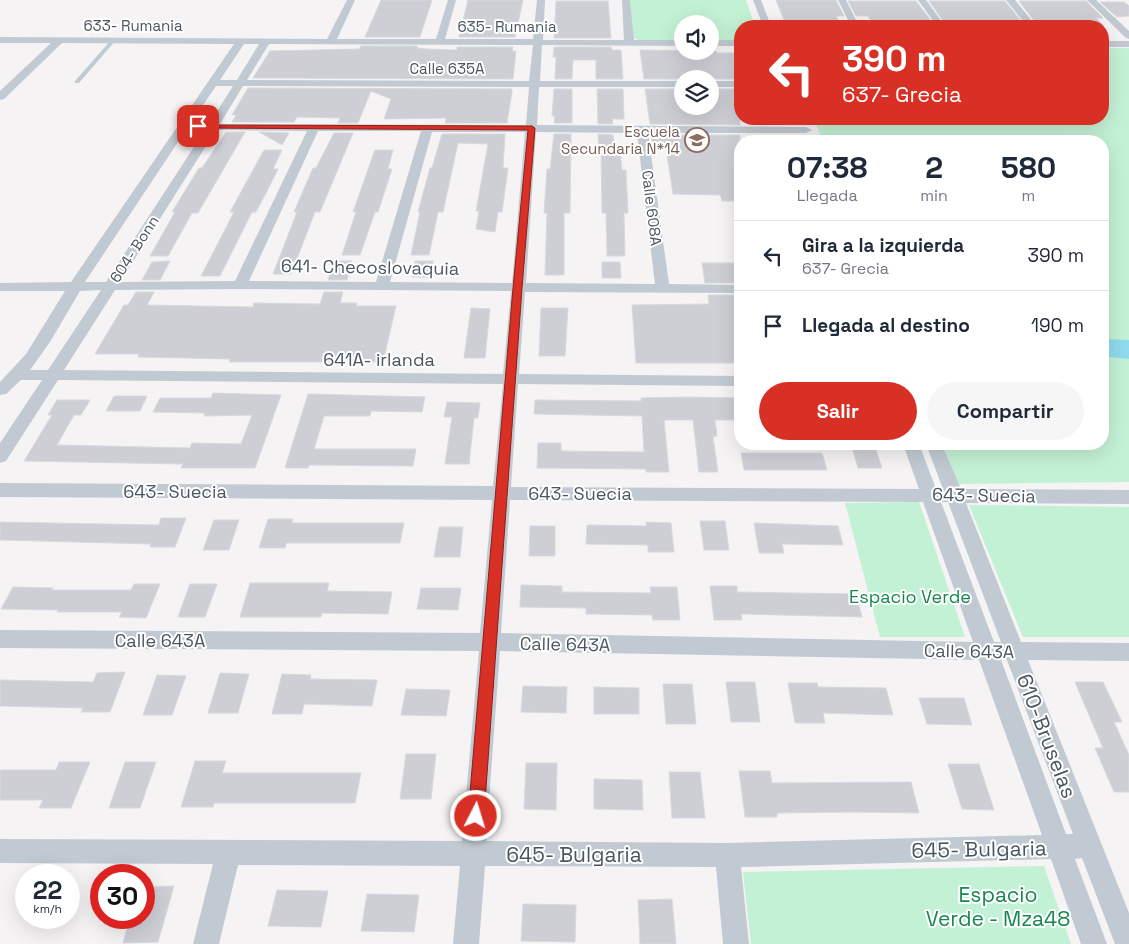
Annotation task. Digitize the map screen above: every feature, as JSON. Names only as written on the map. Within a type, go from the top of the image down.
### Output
[{"type":"street","points":[[331,41],[351,0]]},
{"type":"street","points":[[440,41],[452,0]]},
{"type":"street","points":[[466,944],[517,288],[536,83],[541,0]]},
{"type":"street","points":[[626,0],[629,42]]},
{"type":"street","points":[[756,0],[764,20]]},
{"type":"street","points":[[842,0],[852,20]]},
{"type":"street","points":[[922,0],[936,20]]},
{"type":"street","points":[[1010,0],[1027,20]]},
{"type":"street","points":[[1091,0],[1129,36]]},
{"type":"street","name":"633- Rumania","points":[[0,40],[266,41]]},
{"type":"street","points":[[0,97],[60,40]]},
{"type":"street","name":"604- Bonn","points":[[0,390],[18,376],[60,314],[75,286],[241,41]]},
{"type":"street","name":"635- Rumania","points":[[266,41],[674,43]]},
{"type":"street","name":"604- Bonn","points":[[0,457],[178,182],[211,126],[266,41]]},
{"type":"street","points":[[719,43],[734,43]]},
{"type":"street","points":[[1109,44],[1129,44]]},
{"type":"street","name":"Calle 635A","points":[[212,84],[239,82],[674,84]]},
{"type":"street","points":[[719,84],[734,84]]},
{"type":"street","points":[[184,126],[642,129],[772,125]]},
{"type":"street","points":[[240,284],[314,127]]},
{"type":"street","points":[[382,286],[428,127]]},
{"type":"street","name":"Calle 608A","points":[[642,129],[662,288]]},
{"type":"street","points":[[147,182],[178,182]]},
{"type":"street","name":"641- Checoslovaquia","points":[[0,286],[240,284],[734,289]]},
{"type":"street","name":"641A- irlanda","points":[[18,376],[734,381]]},
{"type":"street","name":"610-Bruselas","points":[[912,450],[1094,944]]},
{"type":"street","name":"610-Bruselas","points":[[936,450],[1128,944]]},
{"type":"street","name":"643- Suecia","points":[[0,490],[929,494],[1129,497]]},
{"type":"street","name":"Calle 643A","points":[[0,639],[490,642],[1015,652],[1129,652]]},
{"type":"street","name":"645- Bulgaria","points":[[0,851],[726,855],[1089,846]]},
{"type":"street","points":[[206,944],[229,852]]},
{"type":"street","points":[[726,855],[736,944]]},
{"type":"lane","points":[[77,82],[114,40]]},
{"type":"green space","points":[[630,0],[746,0],[753,20],[734,20],[734,41],[719,41],[719,15],[674,15],[674,41],[640,41],[633,37]]},
{"type":"green space","points":[[1109,48],[1129,48],[1129,482],[958,484],[945,450],[1109,450],[1109,135],[821,135],[816,125],[1109,125]]},
{"type":"green space","name":"Espacio Verde","points":[[919,502],[965,637],[880,637],[845,503]]},
{"type":"green space","points":[[969,505],[1129,507],[1129,637],[1023,637]]},
{"type":"green space","name":"Espacio Verde - Mza48","points":[[1044,866],[1071,944],[751,944],[743,872]]},
{"type":"water","points":[[1109,339],[1129,340],[1129,359],[1109,357]]},
{"type":"building","points":[[381,0],[432,0],[420,37],[365,37]]},
{"type":"building","points":[[468,0],[523,0],[515,37],[459,37]]},
{"type":"building","points":[[776,0],[836,0],[844,16],[836,16],[838,20],[784,20]]},
{"type":"building","points":[[556,1],[608,1],[611,38],[554,38]]},
{"type":"building","points":[[848,1],[916,1],[930,20],[870,20],[868,16],[856,16]]},
{"type":"building","points":[[929,1],[1005,1],[1020,20],[943,20]]},
{"type":"building","points":[[1019,1],[1086,1],[1103,18],[1096,18],[1098,20],[1033,20]]},
{"type":"building","points":[[1100,2],[1124,2],[1129,6],[1129,16],[1117,17]]},
{"type":"building","points":[[361,46],[417,46],[417,48],[426,49],[457,50],[457,47],[513,47],[512,51],[516,51],[513,79],[253,78],[270,51],[359,49]]},
{"type":"building","points":[[554,47],[611,47],[612,50],[621,50],[623,79],[596,79],[596,60],[573,60],[572,79],[555,79],[556,57],[553,57]]},
{"type":"building","points":[[640,50],[674,50],[674,60],[719,60],[719,53],[734,53],[734,79],[719,79],[719,70],[674,70],[674,79],[644,79]]},
{"type":"building","points":[[248,88],[512,89],[512,92],[507,123],[445,123],[446,118],[384,119],[391,99],[371,91],[358,123],[338,123],[340,118],[297,117],[294,122],[232,122],[236,115],[232,115]]},
{"type":"building","points":[[554,89],[572,89],[572,123],[554,123],[555,116],[552,116]]},
{"type":"building","points":[[597,89],[623,89],[624,119],[612,119],[613,124],[598,124]]},
{"type":"building","points":[[645,89],[674,89],[674,115],[719,115],[719,89],[734,89],[734,125],[650,124]]},
{"type":"building","points":[[226,132],[245,132],[198,213],[192,213],[168,256],[150,256],[175,212],[172,212],[199,168],[202,168]]},
{"type":"building","points":[[259,132],[289,133],[282,145]]},
{"type":"building","points":[[334,133],[353,133],[320,212],[315,212],[291,274],[273,274],[297,212],[294,212],[313,168],[316,168]]},
{"type":"building","points":[[442,134],[505,134],[503,168],[508,168],[502,212],[498,212],[495,232],[476,229],[479,211],[476,211],[488,144],[458,143],[443,212],[438,212],[429,255],[411,255],[420,212],[418,212]]},
{"type":"building","points":[[554,134],[571,134],[570,213],[564,213],[564,275],[545,275],[547,213],[544,213],[547,169],[550,169]]},
{"type":"building","points":[[598,134],[613,135],[614,147],[599,147]]},
{"type":"building","points":[[651,135],[734,135],[734,201],[722,201],[720,195],[673,194],[666,148],[653,148]]},
{"type":"building","points":[[264,150],[282,150],[273,169],[278,169],[266,193],[256,212],[252,212],[220,276],[201,276],[234,212],[230,212]]},
{"type":"building","points":[[375,150],[393,150],[388,169],[392,169],[378,212],[375,212],[360,255],[342,255],[356,212],[353,212]]},
{"type":"building","points":[[601,150],[620,150],[622,170],[626,170],[628,213],[624,213],[625,256],[607,256],[606,213],[602,213]]},
{"type":"building","points":[[170,261],[160,280],[142,280],[152,262]]},
{"type":"building","points":[[334,261],[352,261],[347,280],[328,280]]},
{"type":"building","points":[[415,261],[433,261],[431,277],[412,277]]},
{"type":"building","points":[[602,262],[620,262],[621,278],[602,278]]},
{"type":"building","points":[[702,263],[734,263],[734,283],[705,283]]},
{"type":"building","points":[[136,292],[154,292],[147,305],[253,307],[254,303],[320,304],[324,292],[343,292],[340,303],[357,303],[356,306],[396,306],[383,362],[229,362],[230,359],[138,357],[139,354],[95,354],[124,305],[128,305]]},
{"type":"building","points":[[708,295],[734,295],[734,363],[636,363],[632,305],[709,304]]},
{"type":"building","points":[[471,308],[490,309],[485,358],[464,358]]},
{"type":"building","points":[[541,308],[568,308],[565,356],[539,356]]},
{"type":"building","points":[[213,393],[281,395],[255,468],[181,468],[183,464],[24,461],[52,415],[48,415],[57,400],[90,400],[81,415],[74,415],[57,445],[190,448],[192,443],[241,444],[252,415],[204,416],[205,413],[153,412],[160,398],[211,398]]},
{"type":"building","points":[[308,394],[425,397],[422,412],[371,411],[370,416],[324,416],[314,449],[416,449],[413,466],[309,465],[308,468],[285,468]]},
{"type":"building","points":[[114,396],[147,396],[140,411],[106,411]]},
{"type":"building","points":[[641,398],[734,398],[734,420],[715,420],[717,436],[713,437],[718,472],[699,472],[693,420],[664,420],[669,472],[646,472],[646,469],[537,468],[538,443],[561,443],[561,451],[644,452],[642,416],[534,414],[535,400],[641,401]]},
{"type":"building","points":[[447,402],[480,403],[478,418],[474,418],[469,464],[445,464],[452,417],[444,417]]},
{"type":"building","points":[[853,450],[876,450],[882,468],[858,468]]},
{"type":"building","points":[[741,453],[822,453],[827,470],[744,470]]},
{"type":"building","points":[[161,518],[186,518],[175,547],[150,547],[151,544],[0,540],[0,522],[159,525]]},
{"type":"building","points":[[268,519],[293,519],[292,523],[404,523],[400,543],[286,543],[285,548],[259,548]]},
{"type":"building","points":[[214,520],[239,520],[229,550],[203,550]]},
{"type":"building","points":[[700,521],[725,521],[729,550],[704,550]]},
{"type":"building","points":[[646,522],[671,523],[674,552],[648,552],[648,545],[586,544],[587,525],[647,526]]},
{"type":"building","points":[[754,523],[838,526],[843,545],[782,544],[784,553],[759,553]]},
{"type":"building","points":[[530,526],[555,526],[555,556],[529,556]]},
{"type":"building","points":[[439,527],[463,527],[460,557],[434,557]]},
{"type":"building","points":[[250,583],[329,583],[327,591],[392,592],[388,614],[322,613],[321,617],[240,617]]},
{"type":"building","points":[[134,584],[160,584],[146,618],[119,617],[122,612],[57,612],[58,610],[1,609],[13,587],[53,588],[52,590],[131,590]]},
{"type":"building","points":[[190,584],[217,584],[205,617],[178,617]]},
{"type":"building","points":[[521,585],[562,586],[562,592],[651,593],[650,587],[677,587],[680,620],[653,620],[652,615],[586,614],[586,608],[520,607]]},
{"type":"building","points":[[710,586],[737,586],[737,592],[856,594],[862,617],[741,614],[742,620],[714,620]]},
{"type":"building","points":[[421,588],[461,588],[458,610],[417,609]]},
{"type":"building","points":[[125,672],[110,712],[81,712],[83,708],[0,706],[0,680],[93,682],[97,673]]},
{"type":"building","points":[[220,673],[249,674],[238,713],[208,713]]},
{"type":"building","points":[[282,674],[311,675],[310,679],[377,680],[372,706],[304,704],[302,714],[272,714]]},
{"type":"building","points":[[157,675],[186,676],[172,715],[143,715]]},
{"type":"building","points":[[726,682],[755,682],[760,722],[731,722]]},
{"type":"building","points":[[1075,682],[1103,682],[1122,722],[1114,722],[1129,755],[1129,792],[1114,792],[1095,748],[1103,748]]},
{"type":"building","points":[[788,683],[817,683],[818,687],[886,688],[893,715],[823,713],[825,723],[795,723]]},
{"type":"building","points":[[663,684],[692,684],[696,724],[666,724]]},
{"type":"building","points":[[523,686],[567,687],[566,713],[521,712]]},
{"type":"building","points":[[594,687],[639,688],[639,714],[594,714]]},
{"type":"building","points":[[406,689],[450,690],[446,716],[401,715]]},
{"type":"building","points":[[919,698],[964,698],[972,725],[927,724]]},
{"type":"building","points":[[406,754],[436,754],[431,799],[400,799]]},
{"type":"building","points":[[195,761],[226,761],[222,773],[361,773],[355,803],[214,803],[213,807],[181,807]]},
{"type":"building","points":[[59,762],[90,762],[71,808],[39,808],[43,800],[0,800],[0,770],[56,770]]},
{"type":"building","points":[[125,762],[156,762],[140,808],[109,808]]},
{"type":"building","points":[[526,763],[557,763],[556,810],[524,809]]},
{"type":"building","points":[[948,764],[979,764],[994,810],[962,809]]},
{"type":"building","points":[[739,771],[770,771],[772,783],[911,782],[919,813],[777,813],[777,817],[745,817]]},
{"type":"building","points":[[669,772],[700,772],[705,818],[672,818]]},
{"type":"building","points":[[594,779],[642,780],[643,810],[594,809]]},
{"type":"building","points":[[174,886],[158,942],[123,943],[127,929],[155,929],[155,887]]},
{"type":"building","points":[[277,890],[328,891],[321,927],[268,926]]},
{"type":"building","points":[[367,894],[419,895],[414,932],[361,931]]},
{"type":"building","points":[[672,899],[676,944],[640,944],[638,900]]},
{"type":"building","points":[[523,904],[576,905],[575,942],[521,941]]},
{"type":"place","name":"Escuela Secundaria N*14","points":[[697,140]]},
{"type":"route","points":[[198,126],[532,128],[517,288],[476,816]]}]
